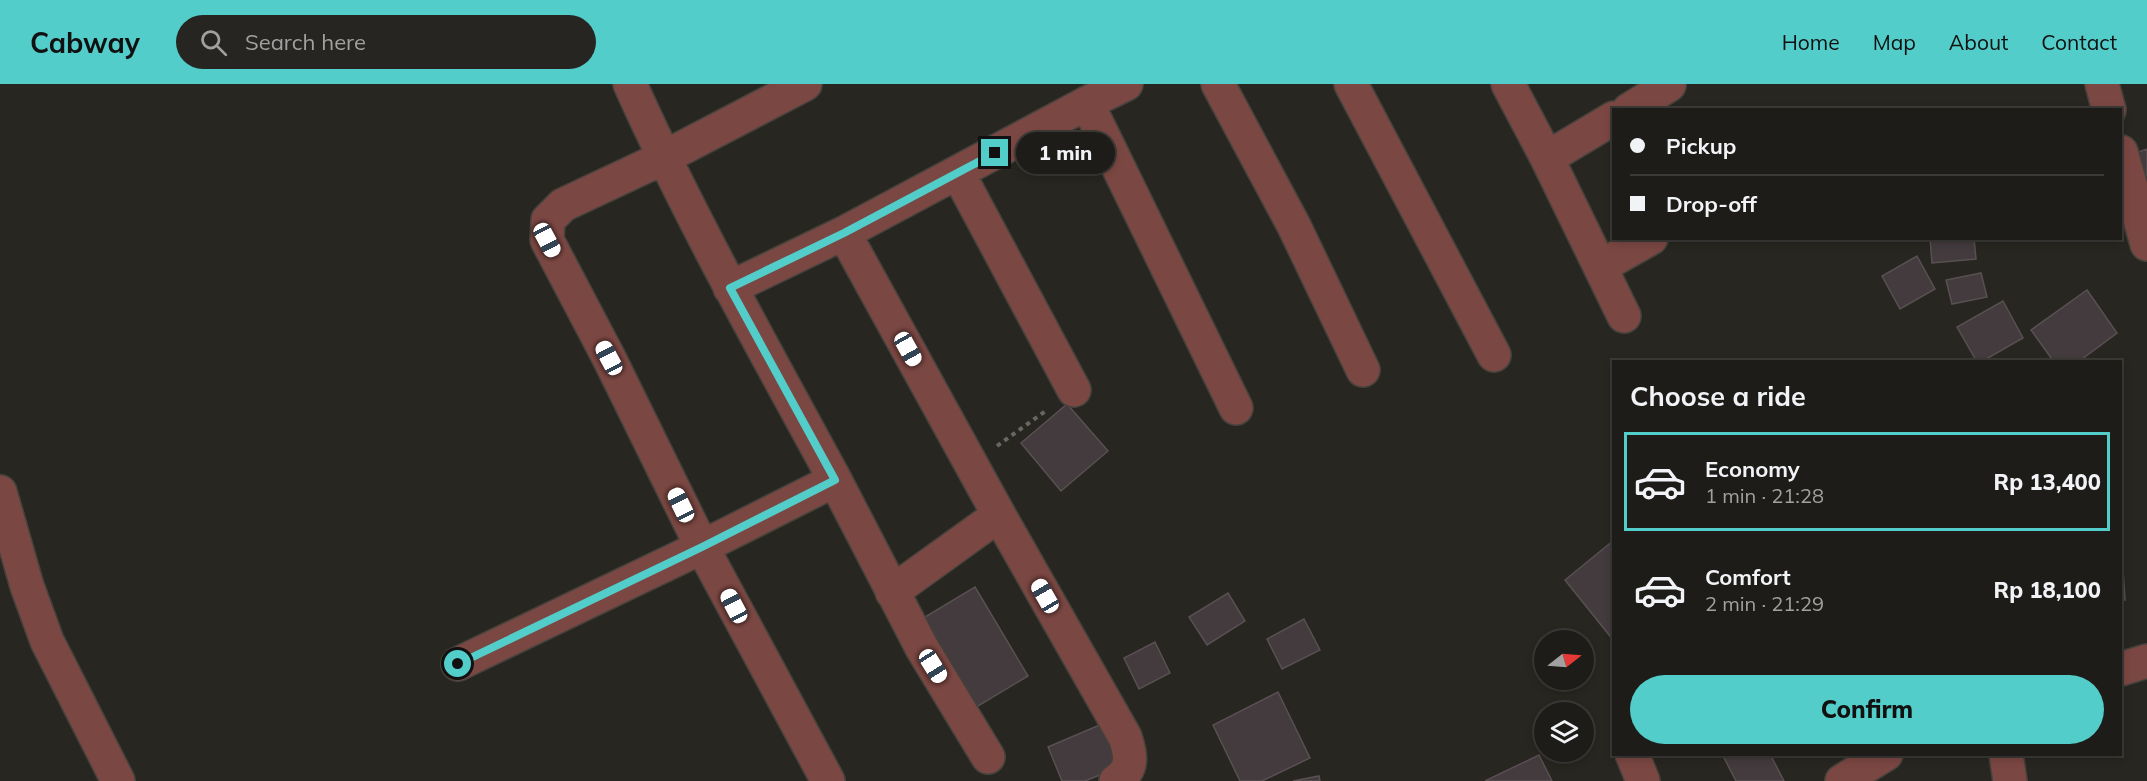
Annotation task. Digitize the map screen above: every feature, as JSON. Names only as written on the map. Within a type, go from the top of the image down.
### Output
[{"type":"street","points":[[630,84],[663,158],[730,288],[835,480],[922,648],[988,757]]},
{"type":"street","points":[[805,84],[663,158],[563,205],[548,220],[547,240],[609,358],[702,547],[828,781]]},
{"type":"street","points":[[730,288],[844,233],[1126,84]]},
{"type":"street","points":[[1218,84],[1294,226],[1363,370]]},
{"type":"street","points":[[1351,84],[1494,355]]},
{"type":"street","points":[[1508,84],[1624,316]]},
{"type":"street","points":[[2102,84],[2108,108]]},
{"type":"street","points":[[1632,108],[1669,85]]},
{"type":"street","points":[[1087,103],[1236,408]]},
{"type":"street","points":[[1547,158],[1612,119]]},
{"type":"street","points":[[2122,156],[2147,244]]},
{"type":"street","points":[[958,172],[1074,390]]},
{"type":"street","points":[[844,233],[999,515],[1125,737],[1131,760],[1124,776],[1116,781]]},
{"type":"street","points":[[1600,267],[1647,240]]},
{"type":"street","points":[[458,664],[702,547],[835,480]]},
{"type":"street","points":[[0,492],[27,586],[47,641],[118,781]]},
{"type":"street","points":[[892,592],[999,515]]},
{"type":"street","points":[[2122,669],[2147,661]]},
{"type":"street","points":[[1633,756],[1643,781]]},
{"type":"street","points":[[1842,781],[1883,756]]},
{"type":"street","points":[[2006,756],[2010,781]]},
{"type":"path","points":[[972,465],[1074,390]]},
{"type":"building","points":[[2147,149],[2147,194],[2130,155]]},
{"type":"building","points":[[1930,240],[1974,240],[1976,259],[1932,263]]},
{"type":"building","points":[[1917,256],[1935,289],[1900,309],[1882,276]]},
{"type":"building","points":[[1981,273],[1987,297],[1952,304],[1946,280]]},
{"type":"building","points":[[2087,290],[2117,333],[2081,360],[2053,360],[2031,330]]},
{"type":"building","points":[[2003,301],[2023,338],[1984,360],[1976,360],[1957,327]]},
{"type":"building","points":[[1067,404],[1108,451],[1061,491],[1021,443]]},
{"type":"building","points":[[1612,542],[1612,639],[1565,580]]},
{"type":"building","points":[[2122,553],[2125,600],[2122,600]]},
{"type":"building","points":[[975,587],[1028,676],[973,709],[920,620]]},
{"type":"building","points":[[1228,593],[1245,621],[1207,645],[1189,617]]},
{"type":"building","points":[[1304,619],[1320,650],[1282,669],[1267,639]]},
{"type":"building","points":[[1155,642],[1170,673],[1139,689],[1124,658]]},
{"type":"building","points":[[1278,692],[1310,758],[1262,781],[1240,781],[1213,725]]},
{"type":"building","points":[[1102,724],[1120,767],[1085,781],[1062,781],[1048,747]]},
{"type":"building","points":[[1723,756],[1771,756],[1784,781],[1736,781]]},
{"type":"building","points":[[1534,757],[1534,762],[1542,762],[1552,781],[1485,781]]},
{"type":"building","points":[[1319,776],[1320,781],[1293,781]]},
{"type":"route","points":[[458,664],[702,547],[835,480],[730,288],[844,233],[995,153]]}]
